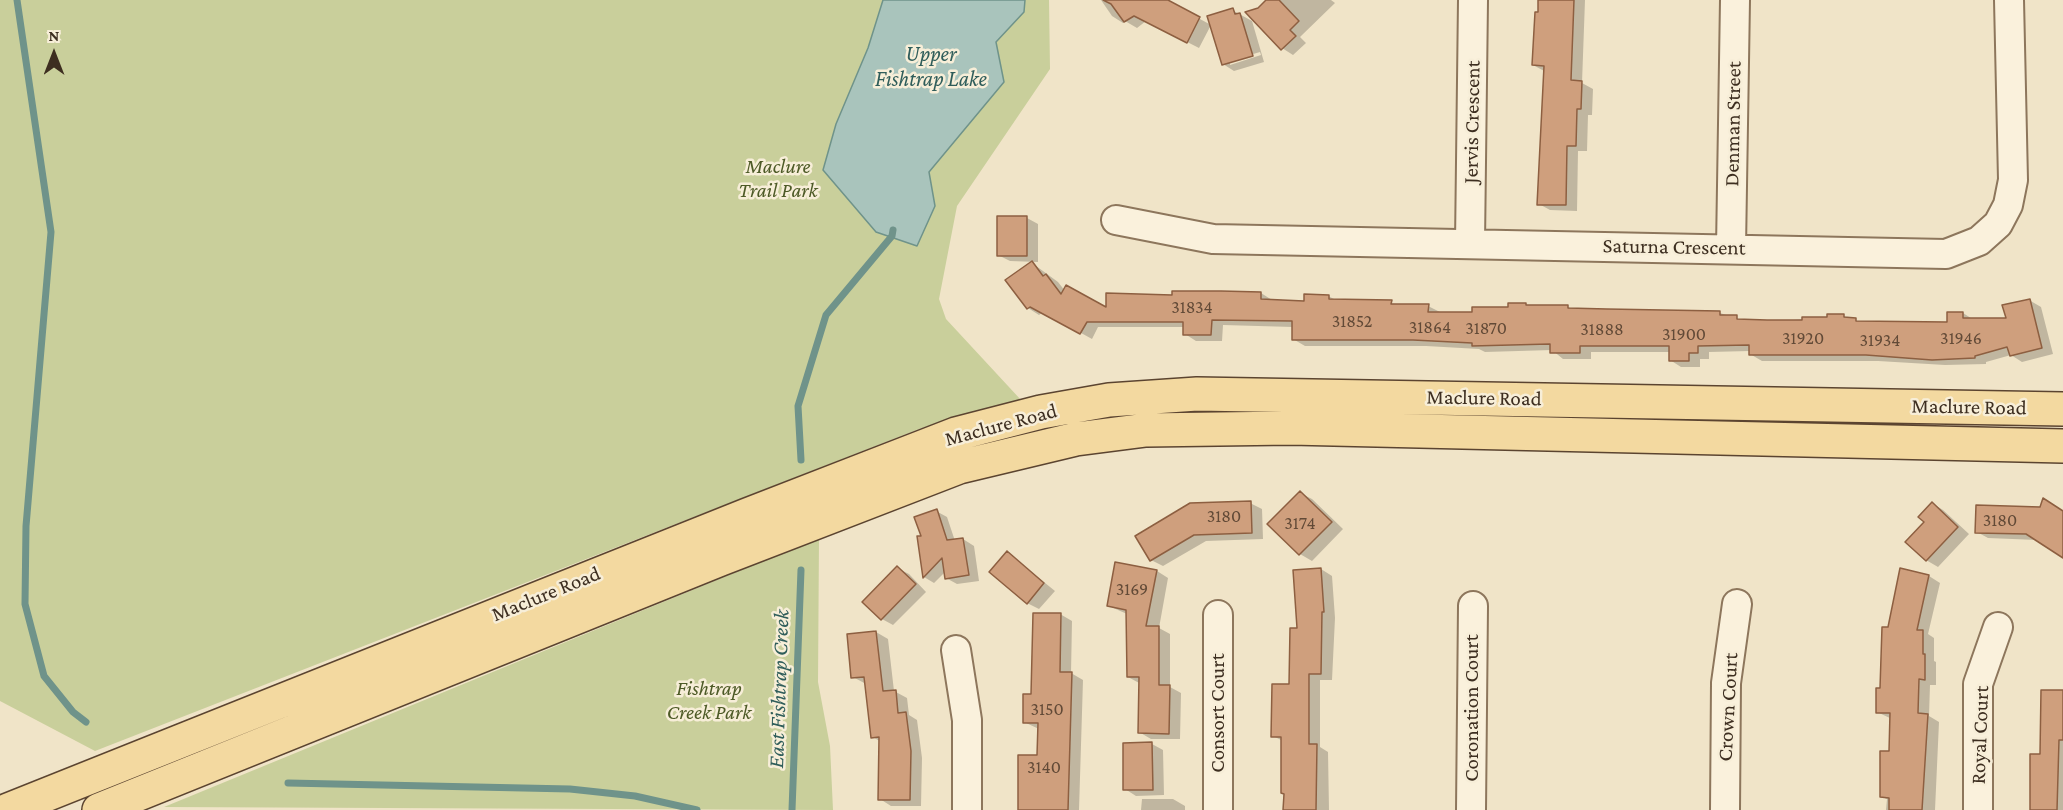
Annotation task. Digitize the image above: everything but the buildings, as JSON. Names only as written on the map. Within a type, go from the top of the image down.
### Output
[{"type":"main road","name":"Maclure Road","points":[[8,810],[956,434],[1041,412],[1108,400],[1197,394],[2063,409]]},
{"type":"main road","name":"Maclure Road","points":[[99,810],[721,559],[959,467],[1076,439],[1146,430],[1291,428],[2063,446]]},
{"type":"street","name":"Jervis Crescent","points":[[1470,243],[1473,0]]},
{"type":"street","name":"Denman Street","points":[[1731,249],[1735,0]]},
{"type":"street","name":"Saturna Crescent","points":[[1116,220],[1213,239],[1946,254],[1979,241],[1998,224],[2008,205],[2013,180],[2009,0]]},
{"type":"street","name":"Crown Court","points":[[1725,810],[1726,683],[1737,604]]},
{"type":"street","name":"Coronation Court","points":[[1471,810],[1473,606]]},
{"type":"street","name":"Consort Court","points":[[1218,615],[1218,810]]},
{"type":"street","name":"Royal Court","points":[[1978,810],[1978,684],[1998,627]]},
{"type":"street","points":[[957,650],[967,720],[967,810]]},
{"type":"green space","name":"Maclure Trail Park","points":[[0,0],[1049,0],[1050,69],[957,206],[939,299],[946,319],[1021,400],[919,429],[95,751],[0,701]]},
{"type":"green space","name":"Fishtrap Creek Park","points":[[819,538],[818,682],[830,746],[833,810],[164,807]]},
{"type":"water","name":"Upper Fishtrap Lake","points":[[883,0],[1025,0],[1024,12],[996,42],[1004,82],[929,172],[935,206],[917,246],[876,232],[823,170],[836,124],[868,48]]},
{"type":"waterway","points":[[17,0],[51,232],[26,526],[25,604],[44,676],[73,712],[86,722]]},
{"type":"waterway","name":"East Fishtrap Creek","points":[[801,460],[798,406],[826,315],[892,236],[893,230]]},
{"type":"waterway","name":"East Fishtrap Creek","points":[[792,810],[801,570]]},
{"type":"waterway","points":[[288,783],[570,789],[635,796],[697,810]]}]
